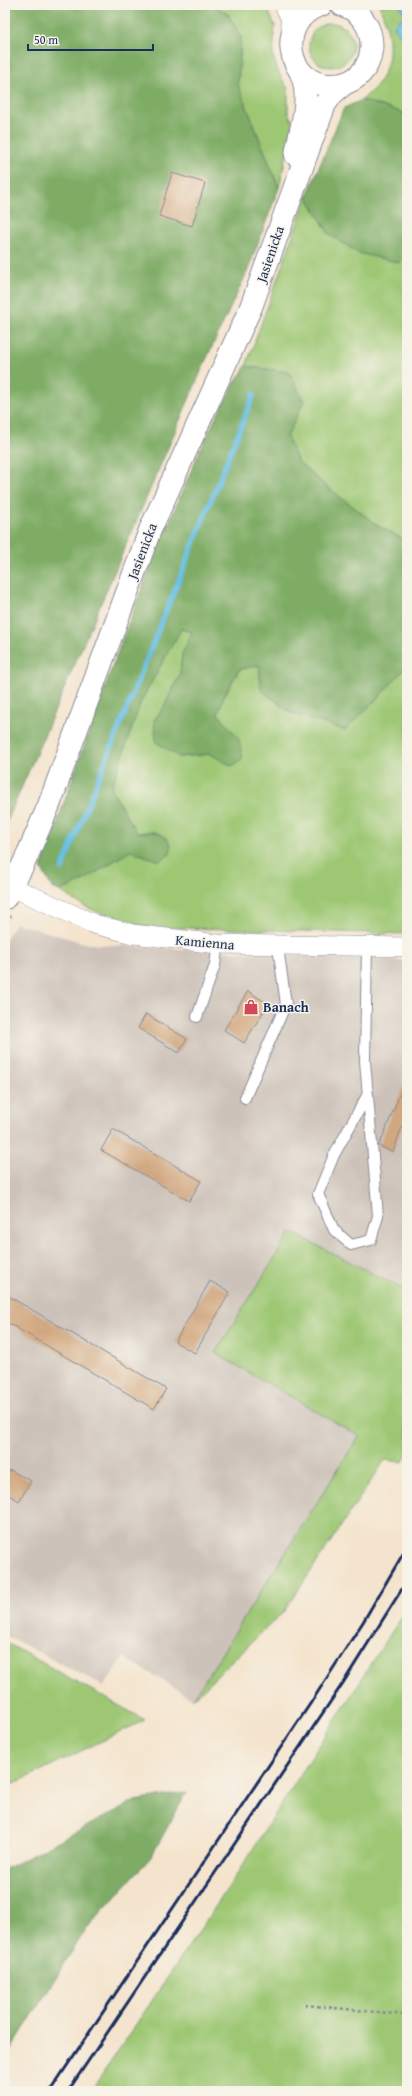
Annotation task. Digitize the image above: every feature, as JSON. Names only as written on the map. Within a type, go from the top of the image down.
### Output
[{"type":"main road","points":[[292,35],[301,17],[321,5]]},
{"type":"main road","points":[[342,5],[362,12]]},
{"type":"main road","name":"Jasienicka","points":[[8,893],[32,845],[49,806],[150,530],[251,307],[286,208],[326,104],[333,93],[361,73],[370,58],[372,38],[362,12]]},
{"type":"main road","name":"Jasienicka","points":[[286,208],[307,94],[305,83],[292,56],[292,35]]},
{"type":"main road","points":[[300,71],[308,78],[320,84],[334,86],[344,84]]},
{"type":"street","points":[[284,5],[290,18],[292,35]]},
{"type":"street","name":"Kamienna","points":[[8,893],[94,924],[139,935],[218,944],[278,947],[367,945],[407,947]]},
{"type":"lane","points":[[197,1018],[215,965],[218,944]]},
{"type":"lane","points":[[367,945],[366,1061],[378,1216],[371,1240],[351,1245],[334,1230],[318,1194],[334,1155],[368,1094]]},
{"type":"lane","points":[[245,1098],[286,1004],[278,947]]},
{"type":"path","points":[[305,2005],[407,2015]]},
{"type":"shaded area","points":[[15,923],[88,944],[407,961],[407,1291],[291,1232],[215,1353],[359,1436],[193,1699],[124,1657],[104,1686],[5,1635],[5,941]]},
{"type":"green space","points":[[5,5],[214,5],[228,14],[241,37],[238,85],[279,188],[247,272],[205,362],[5,826]]},
{"type":"green space","points":[[214,5],[266,5],[275,26],[273,56],[278,71],[288,89],[288,112],[293,123],[279,188],[238,85],[241,37]]},
{"type":"green space","points":[[379,5],[407,5],[407,114],[362,100],[377,85],[384,73],[389,54],[386,24]]},
{"type":"green space","points":[[327,23],[335,23],[347,29],[353,41],[353,49],[347,61],[335,67],[327,67],[315,61],[309,49],[309,41],[315,29]]},
{"type":"green space","points":[[362,100],[407,114],[407,256],[400,263],[358,253],[329,234],[307,196],[344,108]]},
{"type":"green space","points":[[307,196],[329,234],[400,263],[407,256],[407,541],[380,527],[327,487],[298,462],[287,437],[304,401],[289,372],[246,366]]},
{"type":"green space","points":[[246,366],[289,372],[304,401],[287,437],[298,462],[327,487],[380,527],[407,541],[407,651],[405,668],[380,696],[345,730],[291,713],[261,690],[259,665],[239,669],[223,698],[218,714],[239,739],[243,759],[232,766],[210,754],[179,757],[156,742],[154,720],[163,709],[180,674],[182,654],[192,632],[181,629],[141,701],[111,789],[137,833],[152,832],[161,834],[171,845],[170,854],[159,861],[131,851],[88,878],[60,891],[52,888],[41,868],[90,729],[123,637],[178,501],[217,415]]},
{"type":"green space","points":[[181,629],[193,632],[182,654],[180,674],[163,709],[154,720],[179,757],[210,754],[232,766],[239,739],[218,714],[223,698],[239,670],[259,665],[291,713],[345,730],[405,668],[407,651],[407,934],[146,927],[101,914],[80,904],[60,891],[88,878],[131,850],[159,861],[171,845],[161,834],[152,832],[137,833],[111,789],[141,701]]},
{"type":"green space","points":[[291,1232],[407,1291],[407,1455],[403,1462],[385,1460],[285,1610],[193,1699],[359,1436],[215,1353]]},
{"type":"green space","points":[[407,1608],[407,2091],[91,2091],[226,1891]]},
{"type":"green space","points":[[5,1642],[145,1720],[5,1788]]},
{"type":"green space","points":[[187,1792],[151,1857],[86,1929],[5,2059],[5,1869],[135,1801]]},
{"type":"water","points":[[399,5],[407,5],[407,45],[394,26],[405,14]]},
{"type":"building","points":[[172,173],[205,183],[192,226],[159,216]]},
{"type":"building","points":[[248,991],[268,1004],[244,1043],[224,1030]]},
{"type":"building","points":[[146,1014],[187,1039],[179,1053],[138,1028]]},
{"type":"building","points":[[406,1079],[407,1113],[393,1152],[379,1146]]},
{"type":"building","points":[[113,1129],[201,1181],[189,1201],[101,1150]]},
{"type":"building","points":[[210,1281],[230,1292],[195,1353],[175,1342]]},
{"type":"building","points":[[5,1294],[166,1389],[154,1409],[5,1321]]},
{"type":"building","points":[[10,1470],[31,1481],[19,1501],[5,1493],[5,1478]]},
{"type":"waterway","points":[[62,869],[254,394]]},
{"type":"railway","points":[[50,2091],[312,1701],[363,1622],[407,1547]]},
{"type":"railway","points":[[68,2091],[343,1683],[407,1581]]},
{"type":"place","name":"Banach","points":[[251,1007]]}]
